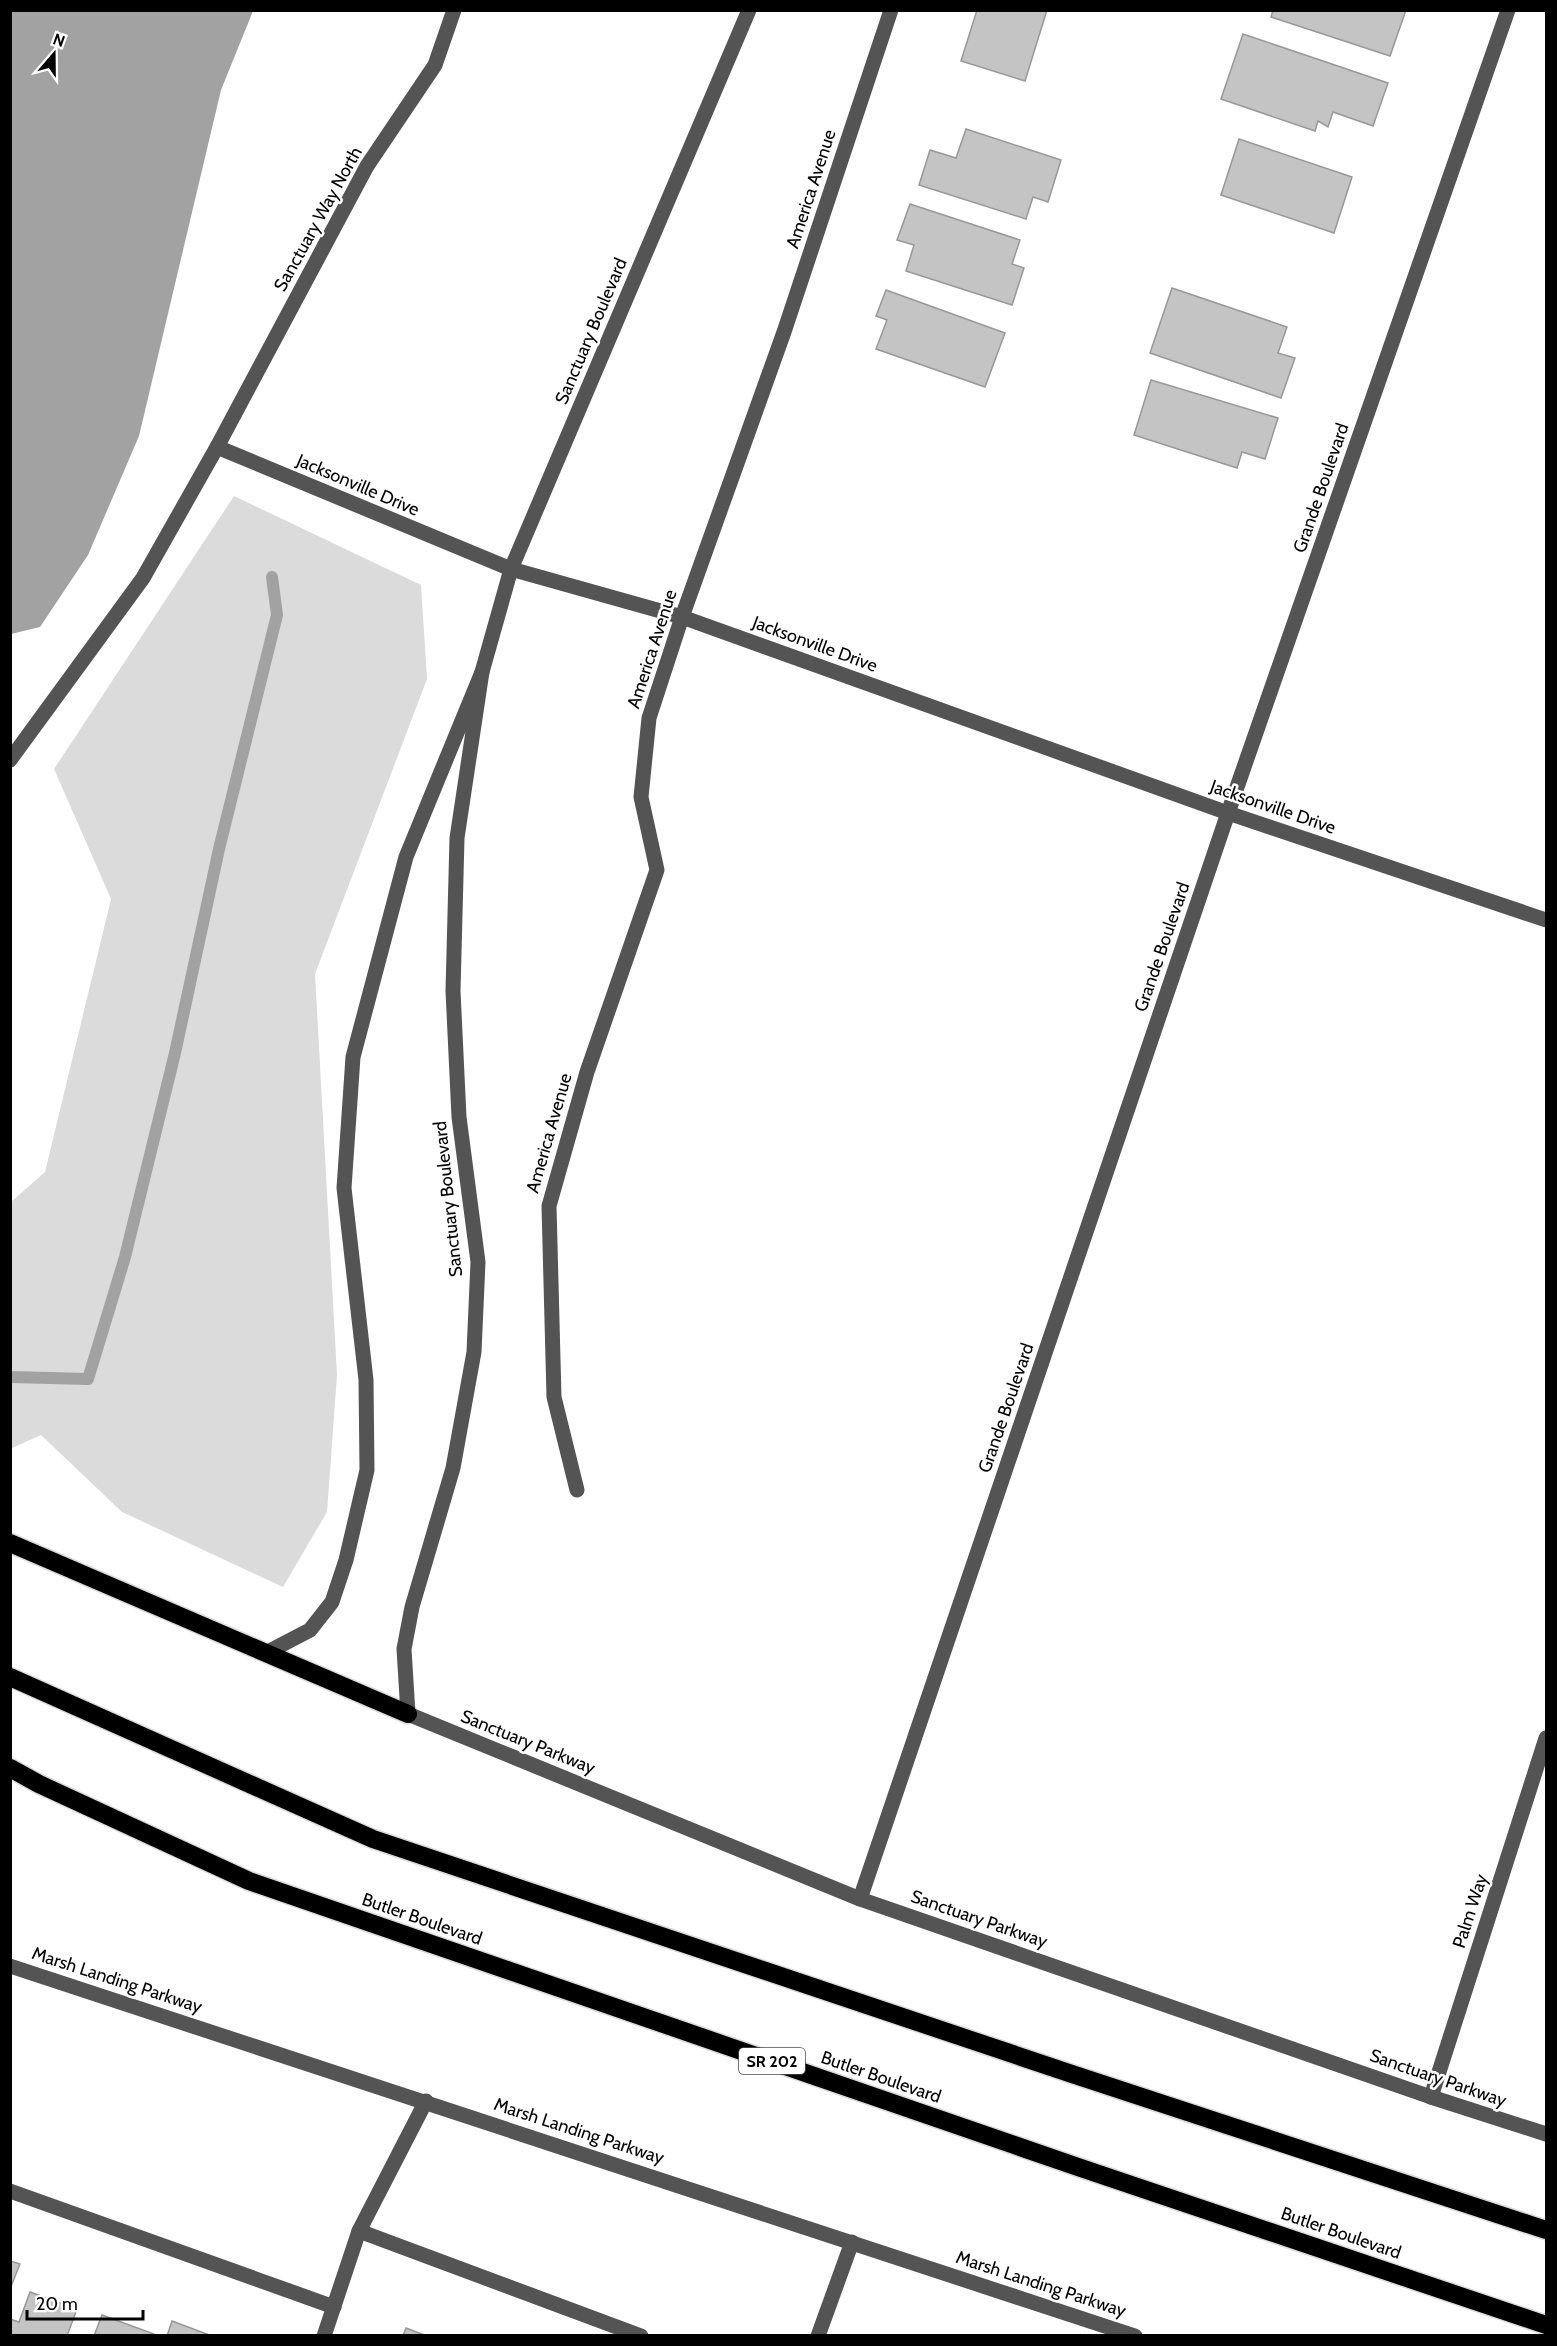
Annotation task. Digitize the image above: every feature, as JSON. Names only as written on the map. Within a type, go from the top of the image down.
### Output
[{"type":"highway","points":[[10,1543],[408,1714]]},
{"type":"highway","points":[[10,1677],[373,1839],[1060,2070],[1546,2230]]},
{"type":"highway","name":"Butler Boulevard","points":[[10,1768],[39,1784],[249,1881],[1078,2167],[1546,2325]]},
{"type":"street","name":"Sanctuary Way North","points":[[217,447],[367,166],[435,65],[454,10]]},
{"type":"street","name":"Sanctuary Boulevard","points":[[266,1653],[310,1630],[332,1602],[346,1560],[367,1470],[366,1380],[344,1188],[353,1057],[405,857],[482,672],[511,569],[749,10]]},
{"type":"street","name":"America Avenue","points":[[577,1490],[554,1396],[549,1206],[587,1072],[657,870],[641,797],[649,718],[682,617],[784,332],[891,10]]},
{"type":"street","name":"Grande Boulevard","points":[[860,1899],[1228,813],[1508,10]]},
{"type":"street","name":"Jacksonville Drive","points":[[217,447],[511,569],[682,617],[1228,813],[1546,920]]},
{"type":"street","points":[[10,760],[143,578],[217,447]]},
{"type":"street","name":"Sanctuary Boulevard","points":[[408,1714],[404,1648],[412,1607],[453,1468],[474,1352],[478,1262],[459,1117],[453,991],[457,838],[482,672]]},
{"type":"street","name":"Sanctuary Parkway","points":[[408,1714],[860,1899],[1431,2097],[1546,2134]]},
{"type":"street","name":"Palm Way","points":[[1431,2097],[1546,1738]]},
{"type":"street","name":"Marsh Landing Parkway","points":[[10,1966],[1135,2336]]},
{"type":"street","points":[[324,2336],[359,2231],[426,2101]]},
{"type":"street","points":[[10,2191],[334,2307]]},
{"type":"street","points":[[359,2231],[640,2336]]},
{"type":"street","points":[[818,2336],[852,2242]]},
{"type":"shaded area","points":[[10,11],[253,11],[221,90],[139,436],[88,555],[40,627],[11,634]]},
{"type":"shaded area","points":[[234,496],[421,585],[427,679],[315,974],[337,1375],[327,1512],[283,1587],[122,1512],[41,1435],[10,1449],[11,1202],[45,1172],[111,899],[54,769]]},
{"type":"building","points":[[977,10],[1047,10],[1025,81],[961,61]]},
{"type":"building","points":[[1273,10],[1406,10],[1390,56],[1271,17]]},
{"type":"building","points":[[1243,34],[1388,83],[1373,126],[1333,112],[1328,127],[1318,121],[1315,131],[1221,99]]},
{"type":"building","points":[[966,129],[1061,160],[1048,202],[1033,197],[1026,219],[919,185],[930,150],[956,158]]},
{"type":"building","points":[[1239,139],[1352,177],[1334,233],[1221,195]]},
{"type":"building","points":[[910,204],[1020,240],[1012,264],[1024,268],[1012,305],[906,271],[914,245],[897,240]]},
{"type":"building","points":[[1172,288],[1287,327],[1278,353],[1295,358],[1281,398],[1150,353]]},
{"type":"building","points":[[886,290],[1005,333],[985,387],[876,349],[887,320],[876,316]]},
{"type":"building","points":[[1151,380],[1278,418],[1265,459],[1242,452],[1237,468],[1134,435]]},
{"type":"building","points":[[10,2261],[20,2264],[10,2289]]},
{"type":"building","points":[[30,2292],[77,2309],[67,2336],[10,2336],[10,2319],[19,2322]]},
{"type":"building","points":[[102,2315],[154,2334],[154,2336],[94,2336]]},
{"type":"building","points":[[172,2321],[212,2336],[167,2336]]},
{"type":"building","points":[[406,2328],[427,2336],[403,2336]]},
{"type":"waterway","points":[[10,1377],[88,1379],[125,1257],[175,1053],[219,849],[277,615],[272,577]]}]
